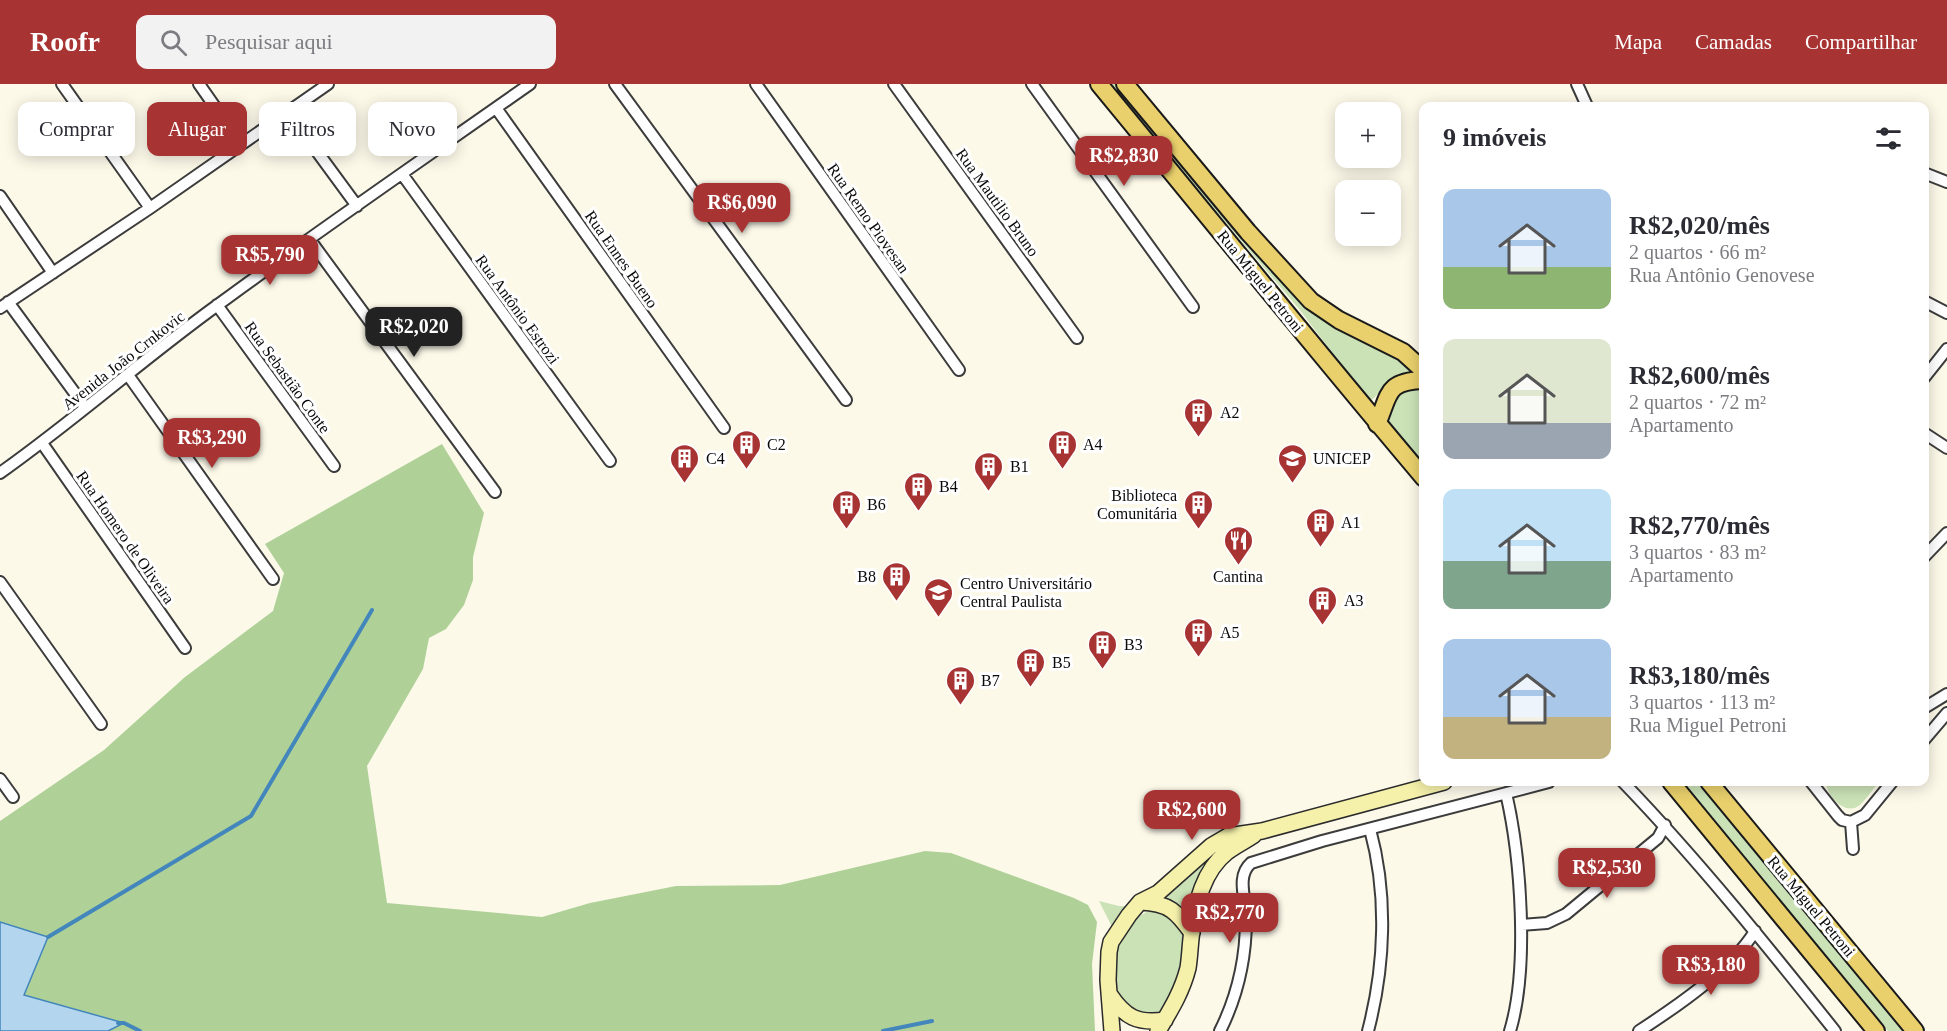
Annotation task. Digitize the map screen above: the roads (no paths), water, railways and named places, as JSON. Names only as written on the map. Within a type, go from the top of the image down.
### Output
[{"type":"main road","name":"Rua Miguel Petroni","points":[[1099,84],[1419,472]]},
{"type":"main road","name":"Rua Miguel Petroni","points":[[1125,84],[1248,232],[1311,301],[1339,320],[1403,352],[1419,366]]},
{"type":"main road","points":[[1377,424],[1392,388],[1402,382],[1419,380]]},
{"type":"main road","name":"Rua Miguel Petroni","points":[[1674,786],[1876,1031]]},
{"type":"main road","name":"Rua Miguel Petroni","points":[[1712,786],[1915,1031]]},
{"type":"street","points":[[62,84],[150,208]]},
{"type":"street","points":[[199,84],[212,102]]},
{"type":"street","points":[[302,102],[328,84]]},
{"type":"street","name":"Avenida João Crnkovic","points":[[0,473],[42,443],[217,305],[530,84]]},
{"type":"street","points":[[615,84],[846,400]]},
{"type":"street","name":"Rua Remo Piovesan","points":[[756,84],[959,369]]},
{"type":"street","name":"Rua Mautilio Bruno","points":[[894,84],[1077,338]]},
{"type":"street","points":[[1032,84],[1193,307]]},
{"type":"street","points":[[1577,84],[1585,102]]},
{"type":"street","name":"Rua Ennes Bueno","points":[[496,108],[724,428]]},
{"type":"street","points":[[85,408],[4,305],[225,156]]},
{"type":"street","points":[[320,156],[357,206]]},
{"type":"street","name":"Rua Antônio Estrozi","points":[[402,174],[610,461]]},
{"type":"street","points":[[1929,175],[1947,182]]},
{"type":"street","points":[[0,196],[54,273]]},
{"type":"street","points":[[310,240],[495,492]]},
{"type":"street","points":[[1929,304],[1947,313]]},
{"type":"street","name":"Rua Sebastião Conte","points":[[217,305],[334,466]]},
{"type":"street","points":[[1929,372],[1947,349]]},
{"type":"street","points":[[128,375],[273,579]]},
{"type":"street","points":[[1929,436],[1947,448]]},
{"type":"street","name":"Rua Homero de Oliveira","points":[[42,443],[184,648]]},
{"type":"street","points":[[1929,552],[1947,533]]},
{"type":"street","points":[[0,582],[100,724]]},
{"type":"street","points":[[1929,705],[1947,694]]},
{"type":"street","points":[[1929,735],[1947,713]]},
{"type":"street","points":[[0,779],[13,797]]},
{"type":"street","points":[[1112,1031],[1108,964],[1111,942],[1140,902],[1158,893],[1211,846],[1228,836],[1262,831],[1429,786]]},
{"type":"street","points":[[1220,1031],[1228,1017],[1239,981],[1244,950],[1246,919],[1242,877],[1245,868],[1257,860],[1533,786]]},
{"type":"street","points":[[1627,786],[1665,825],[1755,931],[1835,1031]]},
{"type":"street","points":[[1814,786],[1842,820],[1851,822],[1865,815],[1889,786]]},
{"type":"street","points":[[1506,793],[1516,851],[1521,925],[1519,981],[1511,1029]]},
{"type":"street","points":[[1851,822],[1853,849]]},
{"type":"street","points":[[1521,925],[1547,923],[1566,914],[1658,838],[1665,825]]},
{"type":"street","points":[[1368,1031],[1376,999],[1382,938],[1378,867],[1370,829]]},
{"type":"street","points":[[1110,995],[1120,1010],[1129,1017],[1161,1025],[1183,986],[1197,903],[1210,872],[1227,852],[1262,831]]},
{"type":"street","points":[[1140,902],[1159,904],[1175,912],[1192,933]]},
{"type":"street","points":[[1639,1031],[1708,980],[1741,950],[1755,931]]},
{"type":"water","points":[[0,922],[48,937],[24,995],[124,1023],[108,1031],[0,1031]]},
{"type":"waterway","points":[[48,937],[251,816],[372,610]]},
{"type":"waterway","points":[[883,1031],[932,1021]]},
{"type":"waterway","points":[[118,1023],[124,1023],[140,1031]]},
{"type":"place","name":"A2","points":[[1199,438]]},
{"type":"place","name":"C2","points":[[746,470]]},
{"type":"place","name":"A4","points":[[1062,470]]},
{"type":"place","name":"C4","points":[[685,484]]},
{"type":"place","name":"UNICEP","points":[[1292,484]]},
{"type":"place","name":"B1","points":[[989,492]]},
{"type":"place","name":"B4","points":[[918,512]]},
{"type":"place","name":"B6","points":[[846,530]]},
{"type":"place","name":"Biblioteca Comunitária","points":[[1198,530]]},
{"type":"place","name":"A1","points":[[1320,548]]},
{"type":"place","name":"Cantina","points":[[1238,566]]},
{"type":"place","name":"B8","points":[[897,602]]},
{"type":"place","name":"Centro Universitário Central Paulista","points":[[939,618]]},
{"type":"place","name":"A3","points":[[1323,626]]},
{"type":"place","name":"A5","points":[[1199,658]]},
{"type":"place","name":"B3","points":[[1103,670]]},
{"type":"place","name":"B5","points":[[1031,688]]},
{"type":"place","name":"B7","points":[[960,706]]}]
